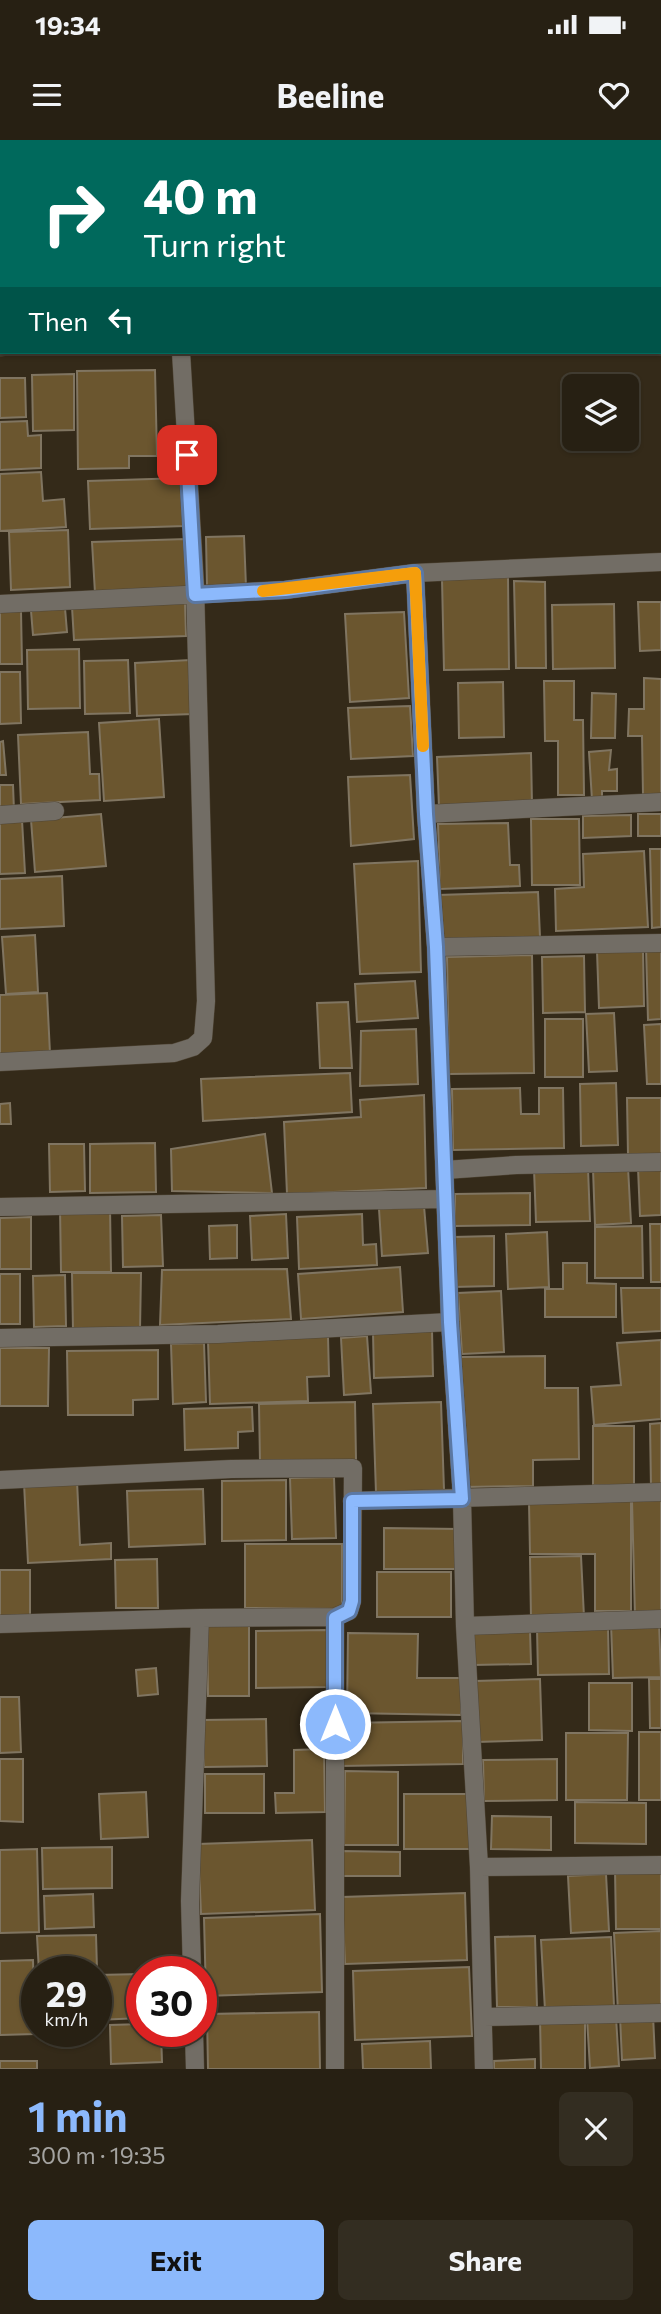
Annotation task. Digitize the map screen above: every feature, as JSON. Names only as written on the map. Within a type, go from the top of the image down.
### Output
[{"type":"street","points":[[0,1062],[174,1053],[193,1047],[202,1038],[206,1001],[195,595],[181,354]]},
{"type":"street","points":[[0,604],[285,590],[415,573],[661,562]]},
{"type":"street","points":[[415,573],[426,814],[436,947],[450,1322],[462,1499],[465,1626],[480,1867],[484,2069]]},
{"type":"street","points":[[426,814],[661,802]]},
{"type":"street","points":[[0,815],[55,811]]},
{"type":"street","points":[[436,947],[661,943]]},
{"type":"street","points":[[445,1170],[516,1165],[661,1162]]},
{"type":"street","points":[[0,1207],[445,1199]]},
{"type":"street","points":[[0,1338],[218,1334],[450,1322]]},
{"type":"street","points":[[0,1480],[231,1469],[353,1468],[352,1601],[349,1611],[335,1618],[200,1618],[0,1624]]},
{"type":"street","points":[[352,1501],[661,1492]]},
{"type":"street","points":[[192,1956],[190,1901],[200,1618]]},
{"type":"street","points":[[335,1618],[335,2069]]},
{"type":"street","points":[[465,1626],[661,1619]]},
{"type":"street","points":[[480,1867],[661,1865]]},
{"type":"street","points":[[484,2017],[661,2013]]},
{"type":"street","points":[[194,2047],[195,2069]]},
{"type":"building","points":[[155,370],[157,456],[129,456],[129,468],[78,469],[77,371]]},
{"type":"building","points":[[74,374],[74,430],[33,431],[32,375]]},
{"type":"building","points":[[0,378],[25,378],[26,417],[0,418]]},
{"type":"building","points":[[27,421],[28,436],[41,435],[41,468],[0,470],[0,422]]},
{"type":"building","points":[[41,472],[43,501],[64,499],[66,527],[0,531],[0,474]]},
{"type":"building","points":[[183,478],[185,526],[90,529],[88,481]]},
{"type":"building","points":[[68,530],[70,587],[11,590],[9,532]]},
{"type":"building","points":[[244,536],[246,587],[207,588],[206,537]]},
{"type":"building","points":[[186,539],[188,589],[95,593],[92,542]]},
{"type":"building","points":[[508,577],[509,669],[444,670],[442,579]]},
{"type":"building","points":[[514,581],[545,582],[546,668],[516,668]]},
{"type":"building","points":[[638,602],[661,602],[661,650],[640,651]]},
{"type":"building","points":[[185,603],[186,636],[74,640],[72,607]]},
{"type":"building","points":[[614,604],[615,668],[553,669],[552,605]]},
{"type":"building","points":[[65,608],[67,632],[33,635],[31,611]]},
{"type":"building","points":[[0,611],[21,611],[22,664],[0,664]]},
{"type":"building","points":[[404,612],[409,698],[350,702],[345,614]]},
{"type":"building","points":[[79,649],[80,708],[28,709],[27,650]]},
{"type":"building","points":[[128,660],[130,713],[85,714],[84,661]]},
{"type":"building","points":[[190,660],[193,714],[137,716],[135,663]]},
{"type":"building","points":[[0,672],[20,672],[21,723],[0,724]]},
{"type":"building","points":[[644,678],[661,679],[661,795],[643,795],[642,736],[628,736],[629,709],[644,709]]},
{"type":"building","points":[[544,681],[574,681],[574,720],[583,720],[584,795],[558,795],[558,741],[545,741]]},
{"type":"building","points":[[503,682],[504,737],[459,738],[458,683]]},
{"type":"building","points":[[592,693],[616,694],[615,738],[591,738]]},
{"type":"building","points":[[410,706],[413,756],[351,759],[348,708]]},
{"type":"building","points":[[159,719],[164,797],[104,801],[99,723]]},
{"type":"building","points":[[88,732],[90,774],[99,774],[100,800],[21,804],[18,735]]},
{"type":"building","points":[[3,741],[6,775],[0,775],[0,742]]},
{"type":"building","points":[[611,750],[609,770],[617,769],[617,791],[602,791],[602,801],[592,800],[589,752]]},
{"type":"building","points":[[531,753],[532,805],[439,807],[437,757]]},
{"type":"building","points":[[410,775],[414,839],[351,846],[348,777]]},
{"type":"building","points":[[0,785],[13,785],[14,811],[0,811]]},
{"type":"building","points":[[101,814],[106,866],[35,872],[31,820]]},
{"type":"building","points":[[638,814],[661,814],[661,836],[638,836]]},
{"type":"building","points":[[631,815],[631,836],[583,838],[583,816]]},
{"type":"building","points":[[531,819],[579,819],[580,885],[532,885]]},
{"type":"building","points":[[22,820],[25,873],[0,874],[0,821]]},
{"type":"building","points":[[508,823],[510,865],[519,865],[520,886],[440,889],[438,824]]},
{"type":"building","points":[[650,849],[661,849],[661,927],[652,928]]},
{"type":"building","points":[[644,851],[648,927],[556,931],[555,889],[584,887],[583,854]]},
{"type":"building","points":[[418,861],[421,972],[360,974],[354,864]]},
{"type":"building","points":[[62,876],[64,926],[0,929],[0,879]]},
{"type":"building","points":[[538,892],[540,937],[440,941],[438,895]]},
{"type":"building","points":[[35,935],[38,992],[6,994],[2,937]]},
{"type":"building","points":[[646,947],[661,947],[661,1019],[648,1020]]},
{"type":"building","points":[[643,950],[644,1006],[599,1008],[597,951]]},
{"type":"building","points":[[532,955],[534,1073],[449,1074],[447,957]]},
{"type":"building","points":[[584,956],[585,1012],[543,1013],[542,957]]},
{"type":"building","points":[[415,981],[418,1018],[357,1022],[355,984]]},
{"type":"building","points":[[47,993],[50,1053],[0,1056],[0,995]]},
{"type":"building","points":[[348,1002],[352,1068],[320,1068],[317,1003]]},
{"type":"building","points":[[614,1013],[617,1071],[589,1072],[586,1014]]},
{"type":"building","points":[[545,1019],[583,1019],[583,1077],[545,1077]]},
{"type":"building","points":[[661,1024],[661,1084],[647,1084],[644,1025]]},
{"type":"building","points":[[416,1029],[418,1084],[360,1086],[361,1031]]},
{"type":"building","points":[[350,1073],[352,1112],[203,1121],[201,1079]]},
{"type":"building","points":[[616,1083],[618,1145],[581,1146],[580,1084]]},
{"type":"building","points":[[520,1088],[521,1114],[539,1114],[539,1088],[563,1088],[564,1148],[453,1150],[452,1089]]},
{"type":"building","points":[[424,1095],[426,1188],[287,1194],[284,1122],[361,1117],[360,1100]]},
{"type":"building","points":[[627,1098],[661,1098],[661,1154],[628,1155]]},
{"type":"building","points":[[10,1103],[11,1124],[0,1124],[0,1104]]},
{"type":"building","points":[[265,1134],[272,1193],[172,1191],[171,1149]]},
{"type":"building","points":[[155,1143],[156,1192],[90,1193],[90,1144]]},
{"type":"building","points":[[49,1144],[84,1144],[85,1191],[50,1192]]},
{"type":"building","points":[[628,1167],[631,1223],[595,1225],[593,1169]]},
{"type":"building","points":[[661,1167],[661,1215],[640,1216],[638,1168]]},
{"type":"building","points":[[588,1168],[590,1221],[536,1222],[534,1169]]},
{"type":"building","points":[[530,1193],[530,1225],[455,1226],[455,1194]]},
{"type":"building","points":[[424,1206],[428,1253],[382,1256],[379,1209]]},
{"type":"building","points":[[110,1207],[111,1272],[61,1272],[60,1208]]},
{"type":"building","points":[[286,1214],[288,1258],[252,1260],[250,1216]]},
{"type":"building","points":[[362,1214],[363,1245],[376,1244],[377,1265],[299,1269],[297,1217]]},
{"type":"building","points":[[161,1215],[163,1266],[123,1267],[122,1216]]},
{"type":"building","points":[[31,1217],[31,1269],[0,1269],[0,1218]]},
{"type":"building","points":[[650,1224],[661,1224],[661,1282],[651,1282]]},
{"type":"building","points":[[237,1225],[237,1258],[210,1259],[209,1226]]},
{"type":"building","points":[[642,1226],[643,1278],[595,1278],[595,1227]]},
{"type":"building","points":[[547,1232],[549,1287],[508,1289],[506,1234]]},
{"type":"building","points":[[494,1236],[494,1286],[453,1287],[453,1237]]},
{"type":"building","points":[[563,1263],[587,1263],[587,1283],[616,1284],[616,1317],[545,1317],[545,1289],[563,1289]]},
{"type":"building","points":[[400,1267],[403,1312],[301,1319],[298,1274]]},
{"type":"building","points":[[287,1269],[291,1319],[160,1325],[162,1270]]},
{"type":"building","points":[[72,1273],[141,1273],[140,1330],[73,1331]]},
{"type":"building","points":[[0,1274],[20,1274],[20,1324],[0,1324]]},
{"type":"building","points":[[65,1275],[66,1326],[34,1327],[33,1276]]},
{"type":"building","points":[[621,1288],[661,1288],[661,1331],[623,1333]]},
{"type":"building","points":[[501,1291],[504,1352],[462,1354],[458,1293]]},
{"type":"building","points":[[432,1330],[433,1376],[374,1378],[373,1332]]},
{"type":"building","points":[[328,1336],[329,1376],[307,1377],[308,1401],[210,1404],[208,1341]]},
{"type":"building","points":[[367,1336],[371,1393],[344,1395],[341,1338]]},
{"type":"building","points":[[661,1340],[661,1419],[594,1425],[591,1387],[621,1385],[617,1343]]},
{"type":"building","points":[[204,1343],[206,1402],[173,1404],[171,1344]]},
{"type":"building","points":[[0,1348],[49,1348],[48,1406],[0,1406]]},
{"type":"building","points":[[158,1350],[158,1399],[133,1400],[133,1415],[68,1415],[67,1351]]},
{"type":"building","points":[[545,1356],[545,1388],[578,1388],[579,1459],[533,1460],[533,1486],[463,1487],[461,1357]]},
{"type":"building","points":[[355,1402],[356,1460],[260,1462],[259,1404]]},
{"type":"building","points":[[441,1402],[444,1490],[376,1493],[373,1404]]},
{"type":"building","points":[[252,1407],[253,1431],[238,1432],[238,1448],[185,1450],[184,1409]]},
{"type":"building","points":[[661,1423],[661,1488],[651,1488],[650,1424]]},
{"type":"building","points":[[593,1426],[634,1426],[634,1485],[593,1485]]},
{"type":"building","points":[[334,1477],[336,1538],[292,1539],[290,1478]]},
{"type":"building","points":[[286,1480],[286,1540],[222,1541],[222,1481]]},
{"type":"building","points":[[77,1481],[80,1545],[111,1543],[111,1559],[28,1563],[24,1483]]},
{"type":"building","points":[[203,1489],[205,1544],[129,1547],[127,1491]]},
{"type":"building","points":[[631,1498],[631,1611],[595,1611],[595,1554],[530,1554],[529,1502]]},
{"type":"building","points":[[661,1500],[661,1615],[635,1616],[632,1501]]},
{"type":"building","points":[[384,1528],[460,1529],[460,1569],[384,1569]]},
{"type":"building","points":[[245,1544],[342,1544],[342,1609],[245,1608]]},
{"type":"building","points":[[581,1556],[584,1617],[531,1619],[530,1557]]},
{"type":"building","points":[[157,1559],[158,1608],[116,1608],[115,1560]]},
{"type":"building","points":[[0,1570],[30,1570],[30,1617],[0,1617]]},
{"type":"building","points":[[377,1572],[451,1572],[451,1617],[377,1617]]},
{"type":"building","points":[[659,1622],[661,1677],[613,1678],[611,1624]]},
{"type":"building","points":[[249,1625],[249,1696],[208,1696],[207,1626]]},
{"type":"building","points":[[608,1627],[609,1674],[538,1675],[537,1628]]},
{"type":"building","points":[[327,1630],[327,1687],[256,1688],[256,1631]]},
{"type":"building","points":[[530,1631],[531,1664],[473,1665],[472,1633]]},
{"type":"building","points":[[348,1633],[418,1634],[417,1678],[462,1678],[461,1715],[347,1713]]},
{"type":"building","points":[[156,1668],[158,1694],[138,1696],[136,1670]]},
{"type":"building","points":[[540,1679],[542,1740],[477,1742],[475,1681]]},
{"type":"building","points":[[649,1679],[661,1679],[661,1728],[650,1728]]},
{"type":"building","points":[[589,1683],[632,1683],[632,1731],[589,1730]]},
{"type":"building","points":[[0,1697],[19,1697],[21,1752],[0,1753]]},
{"type":"building","points":[[266,1719],[267,1766],[204,1767],[203,1720]]},
{"type":"building","points":[[463,1721],[463,1764],[340,1766],[343,1723]]},
{"type":"building","points":[[639,1732],[661,1732],[661,1800],[639,1800]]},
{"type":"building","points":[[566,1733],[628,1733],[627,1800],[566,1800]]},
{"type":"building","points":[[324,1749],[325,1812],[276,1813],[275,1793],[294,1793],[294,1750]]},
{"type":"building","points":[[0,1759],[23,1759],[23,1822],[0,1821]]},
{"type":"building","points":[[557,1759],[557,1800],[484,1801],[483,1760]]},
{"type":"building","points":[[345,1771],[398,1772],[398,1845],[344,1845]]},
{"type":"building","points":[[205,1774],[264,1774],[264,1813],[205,1813]]},
{"type":"building","points":[[146,1792],[148,1837],[101,1839],[99,1794]]},
{"type":"building","points":[[404,1794],[471,1794],[471,1849],[404,1849]]},
{"type":"building","points":[[575,1802],[646,1803],[646,1844],[575,1843]]},
{"type":"building","points":[[492,1816],[551,1817],[551,1850],[491,1849]]},
{"type":"building","points":[[312,1840],[315,1910],[201,1914],[198,1844]]},
{"type":"building","points":[[112,1847],[112,1888],[43,1889],[42,1848]]},
{"type":"building","points":[[37,1849],[39,1932],[0,1933],[0,1850]]},
{"type":"building","points":[[341,1851],[400,1852],[400,1876],[341,1876]]},
{"type":"building","points":[[615,1869],[661,1869],[661,1929],[616,1929]]},
{"type":"building","points":[[606,1874],[609,1931],[571,1933],[568,1876]]},
{"type":"building","points":[[465,1893],[467,1960],[345,1964],[342,1897]]},
{"type":"building","points":[[93,1894],[94,1927],[45,1929],[44,1896]]},
{"type":"building","points":[[320,1914],[322,1992],[217,1996],[217,1956],[205,1956],[204,1918]]},
{"type":"building","points":[[661,1931],[661,2010],[618,2012],[614,1933]]},
{"type":"building","points":[[96,1935],[97,1956],[38,1956],[37,1936]]},
{"type":"building","points":[[535,1936],[537,2007],[497,2007],[495,1937]]},
{"type":"building","points":[[611,1937],[614,2006],[545,2010],[541,1940]]},
{"type":"building","points":[[21,1960],[21,2034],[0,2035],[0,1961]]},
{"type":"building","points":[[469,1967],[472,2036],[355,2040],[353,1971]]},
{"type":"building","points":[[126,1974],[126,2019],[112,2019],[112,1975]]},
{"type":"building","points":[[319,2012],[320,2069],[208,2069],[208,2047],[217,2047],[217,2014]]},
{"type":"building","points":[[653,2015],[655,2058],[622,2060],[620,2017]]},
{"type":"building","points":[[585,2017],[585,2069],[541,2069],[540,2018]]},
{"type":"building","points":[[616,2017],[619,2066],[590,2068],[587,2018]]},
{"type":"building","points":[[126,2024],[126,2047],[162,2047],[162,2062],[111,2064],[112,2025]]},
{"type":"building","points":[[430,2041],[431,2069],[363,2069],[362,2044]]},
{"type":"building","points":[[535,2059],[535,2069],[494,2069],[494,2061]]},
{"type":"building","points":[[0,2061],[37,2061],[37,2069],[0,2069]]},
{"type":"slow traffic","points":[[263,591],[415,573],[423,746]]},
{"type":"route","points":[[187,455],[195,595],[285,590],[415,573],[426,814],[436,947],[450,1322],[462,1499],[352,1501],[352,1601],[349,1611],[335,1618],[335,1724]]}]
